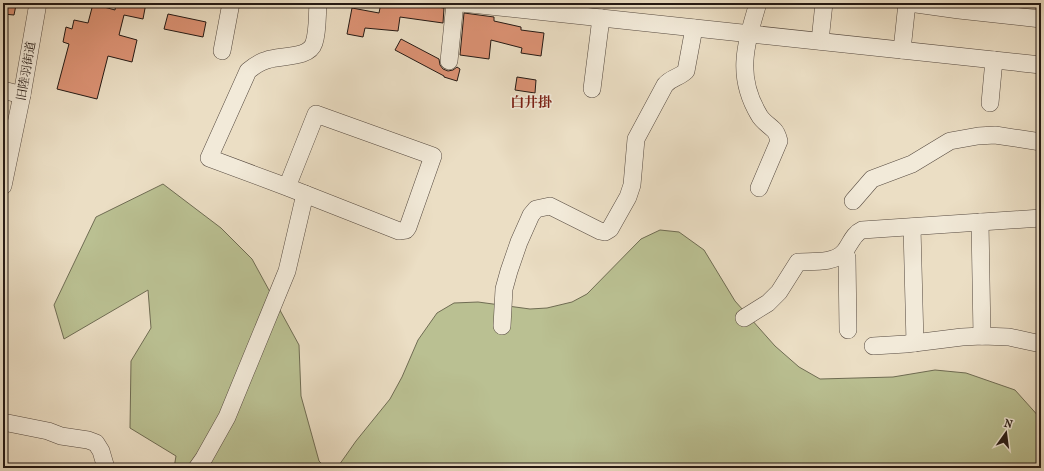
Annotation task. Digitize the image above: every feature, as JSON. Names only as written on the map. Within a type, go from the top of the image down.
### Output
[{"type":"street","name":"旧陸羽街道","points":[[3,186],[22,95],[38,3]]},
{"type":"street","points":[[222,51],[231,3]]},
{"type":"street","points":[[287,187],[316,114],[433,156],[408,227],[406,230],[399,231],[209,158],[248,71],[257,64],[268,59],[303,53],[311,50],[316,34],[318,3]]},
{"type":"street","points":[[449,61],[455,3]]},
{"type":"street","points":[[461,3],[1041,65]]},
{"type":"street","points":[[758,3],[749,34],[744,63],[745,80],[752,102],[760,117],[775,131],[779,141],[759,188]]},
{"type":"street","points":[[820,41],[824,3]]},
{"type":"street","points":[[902,50],[908,3],[1041,19]]},
{"type":"street","points":[[592,89],[601,18]]},
{"type":"street","points":[[502,326],[504,289],[509,271],[519,242],[531,215],[536,209],[550,206],[600,231],[605,232],[610,229],[628,197],[632,185],[636,139],[665,85],[670,80],[682,75],[686,71],[694,28]]},
{"type":"street","points":[[990,103],[994,60]]},
{"type":"street","points":[[3,90],[22,95]]},
{"type":"street","points":[[853,201],[872,179],[912,164],[950,142],[978,136],[995,135],[1041,142]]},
{"type":"street","points":[[197,468],[227,417],[287,271],[305,194]]},
{"type":"street","points":[[744,318],[768,303],[779,292],[798,262],[834,259],[843,254],[857,232],[862,230],[1041,218]]},
{"type":"street","points":[[980,222],[982,336]]},
{"type":"street","points":[[912,227],[915,343]]},
{"type":"street","points":[[843,254],[847,257],[848,330]]},
{"type":"street","points":[[873,346],[982,336],[1010,338],[1041,344]]},
{"type":"street","points":[[3,422],[96,443],[101,451],[106,468]]},
{"type":"green space","points":[[163,184],[221,228],[252,259],[299,345],[301,396],[319,461],[326,468],[174,468],[176,456],[130,428],[131,361],[151,328],[148,290],[64,339],[54,305],[96,217]]},
{"type":"green space","points":[[660,230],[679,232],[704,250],[735,301],[775,346],[799,367],[820,379],[893,377],[935,370],[966,373],[1015,390],[1041,419],[1041,468],[337,468],[356,441],[390,399],[402,377],[418,340],[437,313],[454,303],[478,302],[530,309],[547,308],[572,302],[587,294],[641,239]]},
{"type":"building","points":[[3,3],[16,5],[14,15],[3,14]]},
{"type":"building","points":[[116,3],[146,3],[143,19],[124,15],[119,35],[137,40],[132,62],[108,56],[97,99],[57,89],[69,44],[63,42],[66,27],[72,29],[74,20],[88,23],[93,4],[115,10]]},
{"type":"building","points":[[381,3],[410,3],[444,8],[443,23],[400,17],[398,31],[365,28],[363,37],[347,34],[352,8],[379,13]]},
{"type":"building","points":[[464,13],[494,17],[494,21],[521,27],[521,30],[544,33],[541,56],[521,53],[522,48],[491,40],[489,59],[460,55]]},
{"type":"building","points":[[168,14],[206,22],[203,37],[164,29]]},
{"type":"building","points":[[401,39],[439,59],[440,65],[443,69],[448,71],[457,67],[460,69],[457,81],[444,77],[395,50]]},
{"type":"building","points":[[517,77],[536,80],[535,93],[515,90]]},
{"type":"district","name":"白井掛","points":[[531,102]]}]
